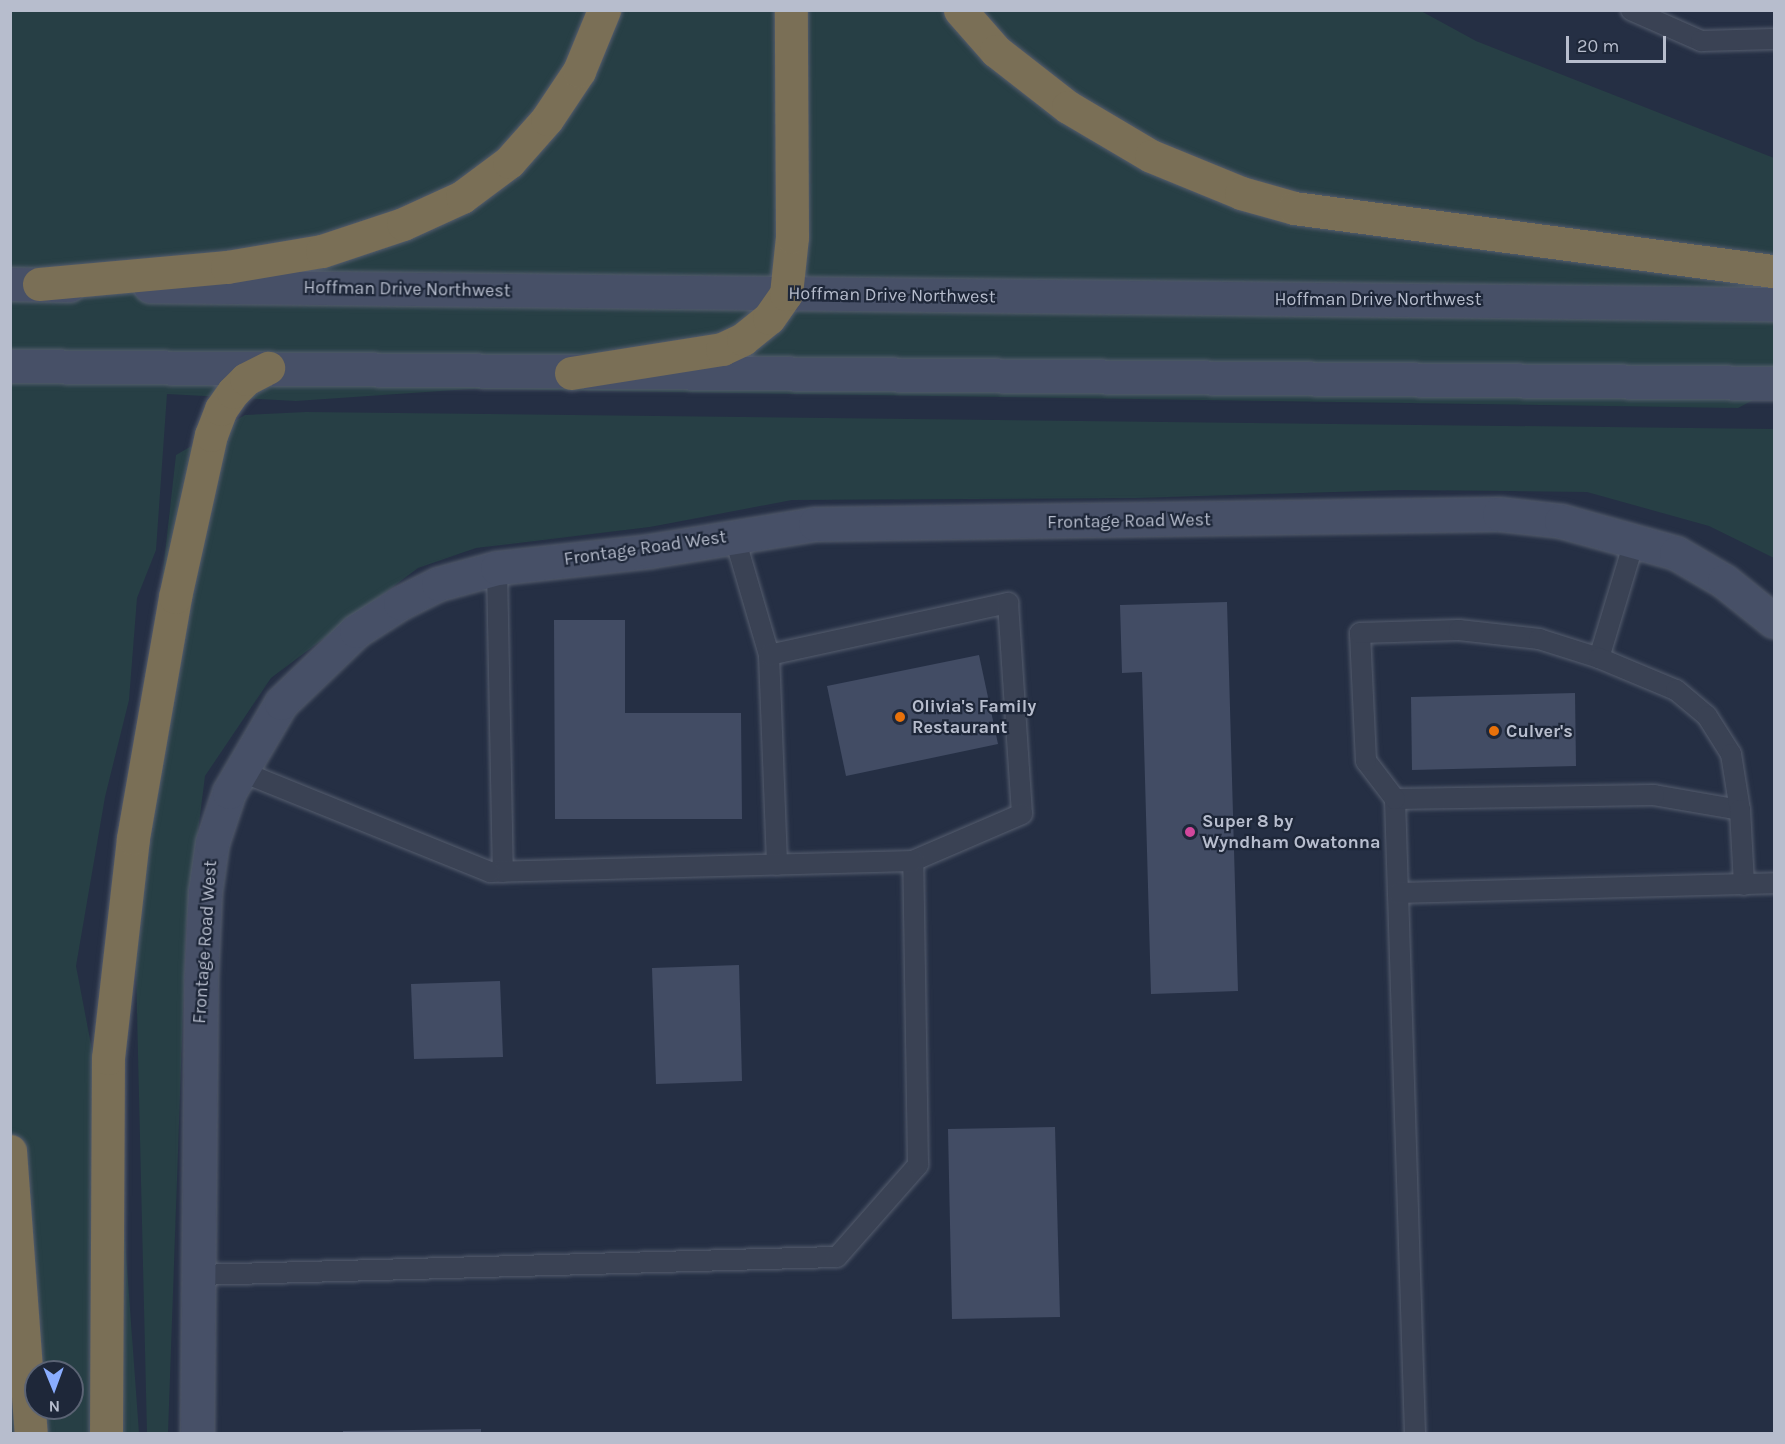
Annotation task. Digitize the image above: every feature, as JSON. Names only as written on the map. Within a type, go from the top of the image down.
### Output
[{"type":"highway","points":[[25,284],[227,267],[322,251],[403,224],[462,197],[509,162],[547,119],[579,71],[604,10]]},
{"type":"highway","points":[[571,373],[722,349],[743,339],[770,318],[786,294],[792,237],[791,10]]},
{"type":"highway","points":[[960,10],[996,51],[1068,107],[1151,156],[1241,193],[1294,208],[1774,271]]},
{"type":"highway","points":[[106,1434],[108,1058],[133,838],[175,597],[211,435],[221,409],[233,392],[246,380],[268,368]]},
{"type":"highway","points":[[10,1151],[31,1434]]},
{"type":"main road","name":"Hoffman Drive Northwest","points":[[25,284],[1774,304]]},
{"type":"main road","points":[[10,366],[1764,385]]},
{"type":"main road","name":"Frontage Road West","points":[[197,1434],[199,1078],[205,892],[212,843],[240,771],[281,703],[356,632],[438,584],[497,568],[650,551],[734,535],[815,524],[1499,514],[1561,521],[1635,539],[1676,553],[1724,581],[1774,621]]},
{"type":"lane","points":[[1631,10],[1701,41],[1774,39]]},
{"type":"lane","points":[[734,535],[769,655],[777,865]]},
{"type":"lane","points":[[1599,658],[1635,539]]},
{"type":"lane","points":[[497,568],[503,872]]},
{"type":"lane","points":[[240,771],[490,872],[913,861],[1022,814],[1008,603],[769,655]]},
{"type":"lane","points":[[1416,1434],[1395,799],[1366,761],[1360,633],[1459,630],[1539,639],[1599,658],[1676,690],[1707,716],[1731,754],[1740,810],[1744,885]]},
{"type":"lane","points":[[1395,799],[1654,795],[1740,810]]},
{"type":"lane","points":[[199,1275],[837,1257],[918,1165],[913,861]]},
{"type":"lane","points":[[1398,893],[1774,883]]},
{"type":"green space","points":[[10,11],[1421,11],[1476,41],[1774,158],[1774,389],[1738,408],[470,389],[296,401],[167,394],[156,550],[137,598],[129,700],[105,797],[76,966],[123,1212],[139,1433],[11,1433]]},
{"type":"green space","points":[[306,412],[1774,429],[1774,558],[1709,526],[1587,492],[1400,490],[1135,498],[792,500],[650,527],[476,548],[418,568],[271,678],[205,776],[186,927],[168,1433],[147,1434],[135,927],[149,696],[176,455],[245,415]]},
{"type":"building","name":"Super 8 by Wyndham Owatonna","points":[[1227,602],[1238,991],[1151,994],[1142,672],[1122,673],[1120,605]]},
{"type":"building","points":[[554,620],[625,620],[625,713],[741,713],[742,819],[555,819]]},
{"type":"building","points":[[979,655],[998,744],[846,776],[827,686]]},
{"type":"building","name":"Culver's","points":[[1575,693],[1576,766],[1412,770],[1411,697]]},
{"type":"building","points":[[739,965],[742,1081],[656,1084],[652,968]]},
{"type":"building","points":[[500,981],[503,1057],[414,1059],[411,984]]},
{"type":"building","points":[[1055,1127],[1060,1317],[952,1319],[948,1129]]},
{"type":"building","points":[[481,1429],[481,1434],[343,1434],[343,1431]]},
{"type":"place","name":"Olivia's Family Restaurant","points":[[900,717]]},
{"type":"place","name":"Culver's","points":[[1494,731]]},
{"type":"place","name":"Super 8 by Wyndham Owatonna","points":[[1190,832]]}]
